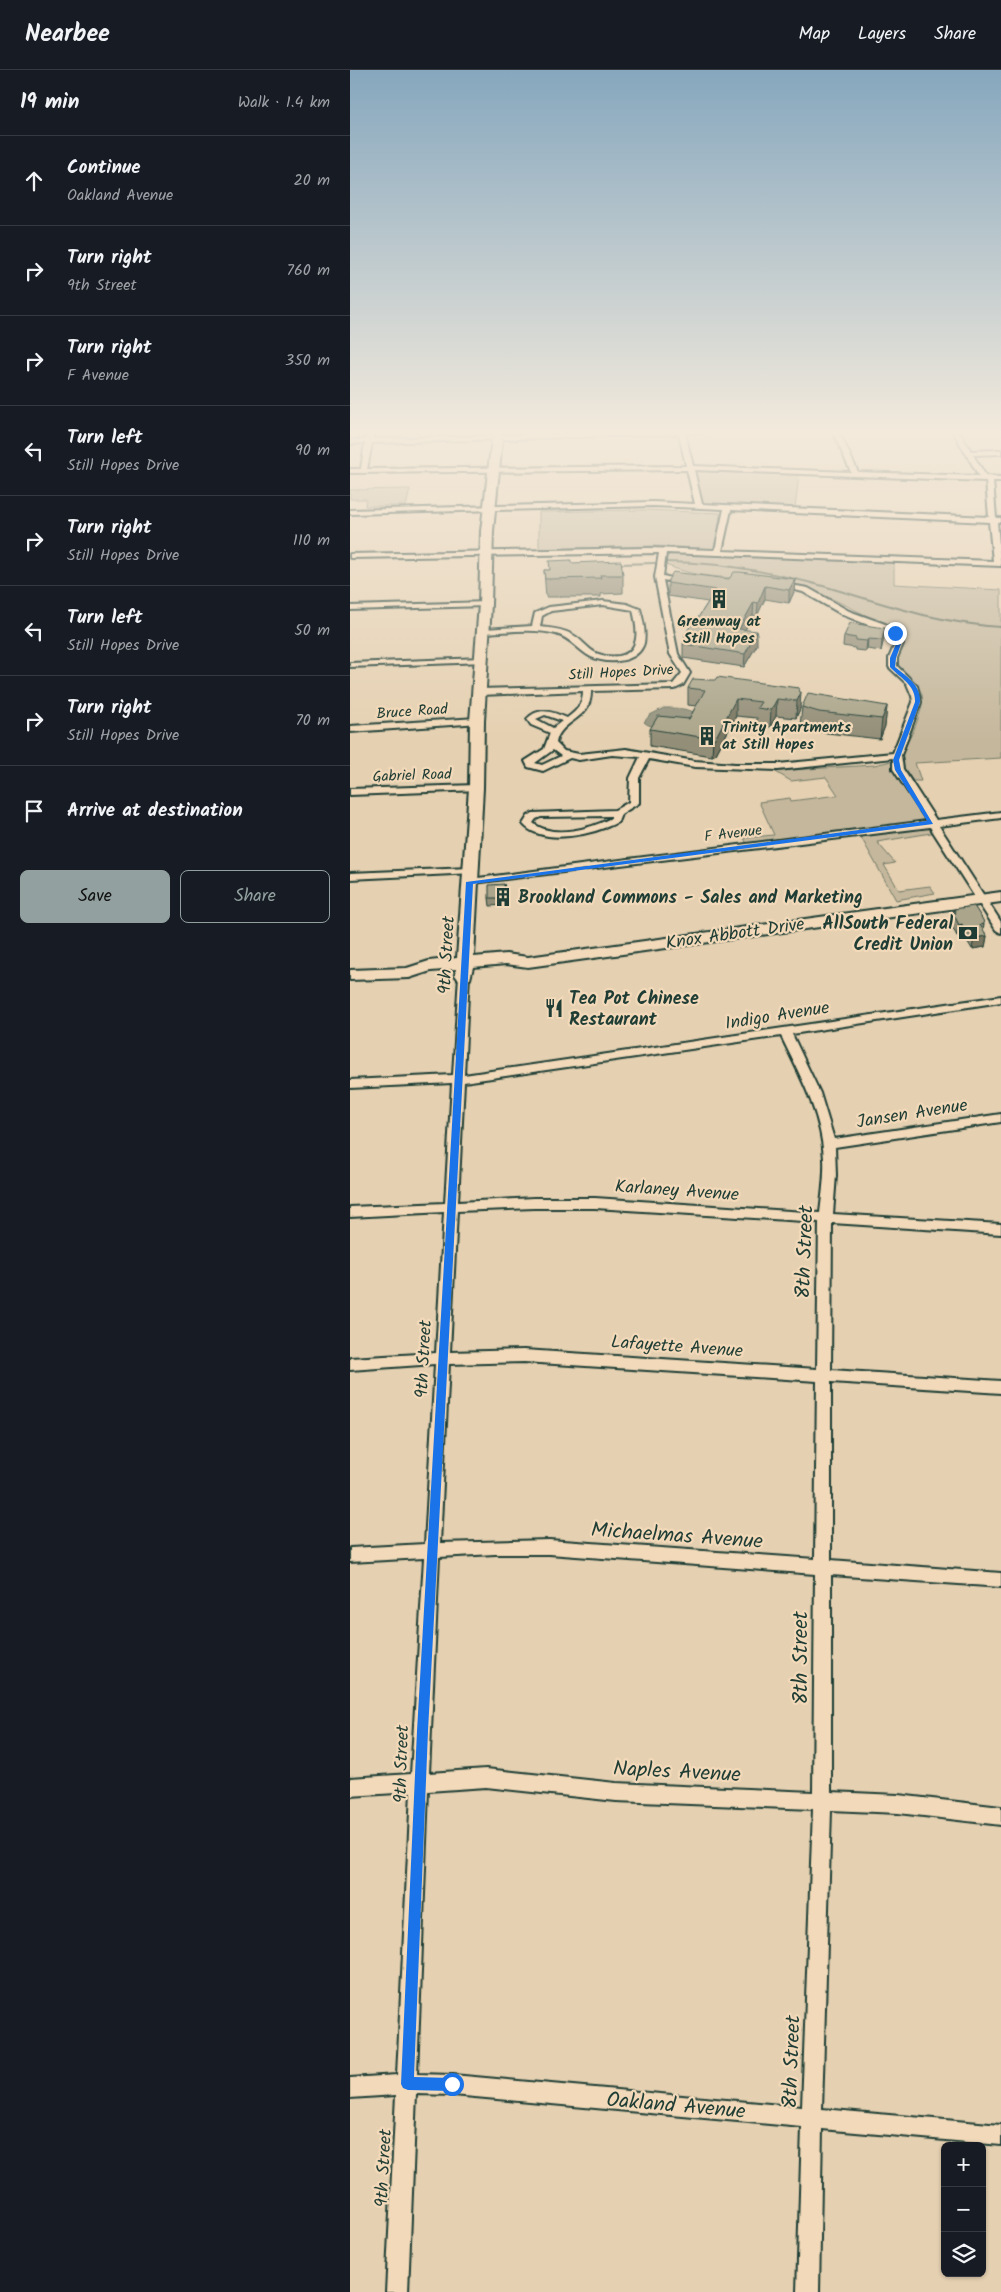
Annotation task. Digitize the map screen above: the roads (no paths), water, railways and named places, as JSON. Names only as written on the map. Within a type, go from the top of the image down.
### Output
[{"type":"main road","name":"9th Street","points":[[464,970],[476,788],[477,721],[484,631],[488,534]]},
{"type":"main road","name":"Knox Abbott Drive","points":[[350,975],[409,972],[428,977],[464,970],[508,970],[528,962],[1001,897]]},
{"type":"street","points":[[718,552],[722,534]]},
{"type":"street","points":[[350,556],[663,550],[999,564],[998,534]]},
{"type":"street","name":"Still Hopes Drive","points":[[480,692],[675,686],[686,677],[686,673],[674,654],[659,577],[663,550]]},
{"type":"street","points":[[659,577],[697,584]]},
{"type":"street","points":[[770,584],[805,590],[846,614],[882,626],[895,633],[899,644],[893,658],[893,667],[913,685],[918,696],[897,756],[898,770],[1001,930]]},
{"type":"street","points":[[484,631],[536,630],[565,634],[575,638],[590,654],[611,659],[630,655],[638,648],[640,641],[636,609],[615,603],[549,609],[538,616],[536,630]]},
{"type":"street","points":[[350,608],[485,604]]},
{"type":"street","points":[[350,665],[482,660]]},
{"type":"street","points":[[587,689],[586,704],[569,722],[555,732],[551,738],[548,751],[530,761],[531,764],[543,768],[569,756],[594,756],[612,752],[646,755],[695,764],[778,767],[897,756]]},
{"type":"street","points":[[555,732],[534,723],[531,719],[535,714],[544,712],[569,722]]},
{"type":"street","name":"Bruce Road","points":[[350,729],[477,721]]},
{"type":"street","points":[[551,744],[555,749],[569,756]]},
{"type":"street","points":[[617,813],[615,820],[606,826],[588,831],[540,832],[532,829],[528,824],[529,819],[541,814],[617,813],[634,803],[632,791],[634,780],[640,760],[646,755]]},
{"type":"street","name":"Gabriel Road","points":[[350,792],[476,788]]},
{"type":"street","name":"F Avenue","points":[[350,876],[470,876],[1001,815]]},
{"type":"street","name":"9th Street","points":[[397,2292],[432,1550],[464,970]]},
{"type":"street","name":"Indigo Avenue","points":[[350,1084],[459,1079],[1001,999]]},
{"type":"street","name":"8th Street","points":[[786,1032],[818,1100],[830,1159],[826,1218],[822,1801],[808,2292]]},
{"type":"street","name":"Jansen Avenue","points":[[828,1144],[1001,1118]]},
{"type":"street","name":"Karlaney Avenue","points":[[350,1212],[595,1202],[1001,1229]]},
{"type":"street","name":"Lafayette Avenue","points":[[350,1364],[443,1358],[524,1356],[1001,1386]]},
{"type":"street","name":"Michaelmas Avenue","points":[[350,1555],[495,1547],[549,1547],[1001,1580]]},
{"type":"street","name":"Naples Avenue","points":[[350,1787],[486,1778],[616,1792],[898,1804],[1001,1816]]},
{"type":"street","name":"Oakland Avenue","points":[[350,2088],[408,2084],[452,2084],[1001,2135]]},
{"type":"waterway","points":[[666,562],[726,566],[765,572],[933,617],[955,622],[1001,627]]},
{"type":"waterway","points":[[619,564],[655,563]]},
{"type":"place","name":"Greenway at Still Hopes","points":[[719,599]]},
{"type":"place","name":"Trinity Apartments at Still Hopes","points":[[707,736]]},
{"type":"place","name":"Brookland Commons - Sales and Marketing","points":[[503,897]]},
{"type":"place","name":"AllSouth Federal Credit Union","points":[[968,933]]},
{"type":"place","name":"Tea Pot Chinese Restaurant","points":[[554,1008]]}]
